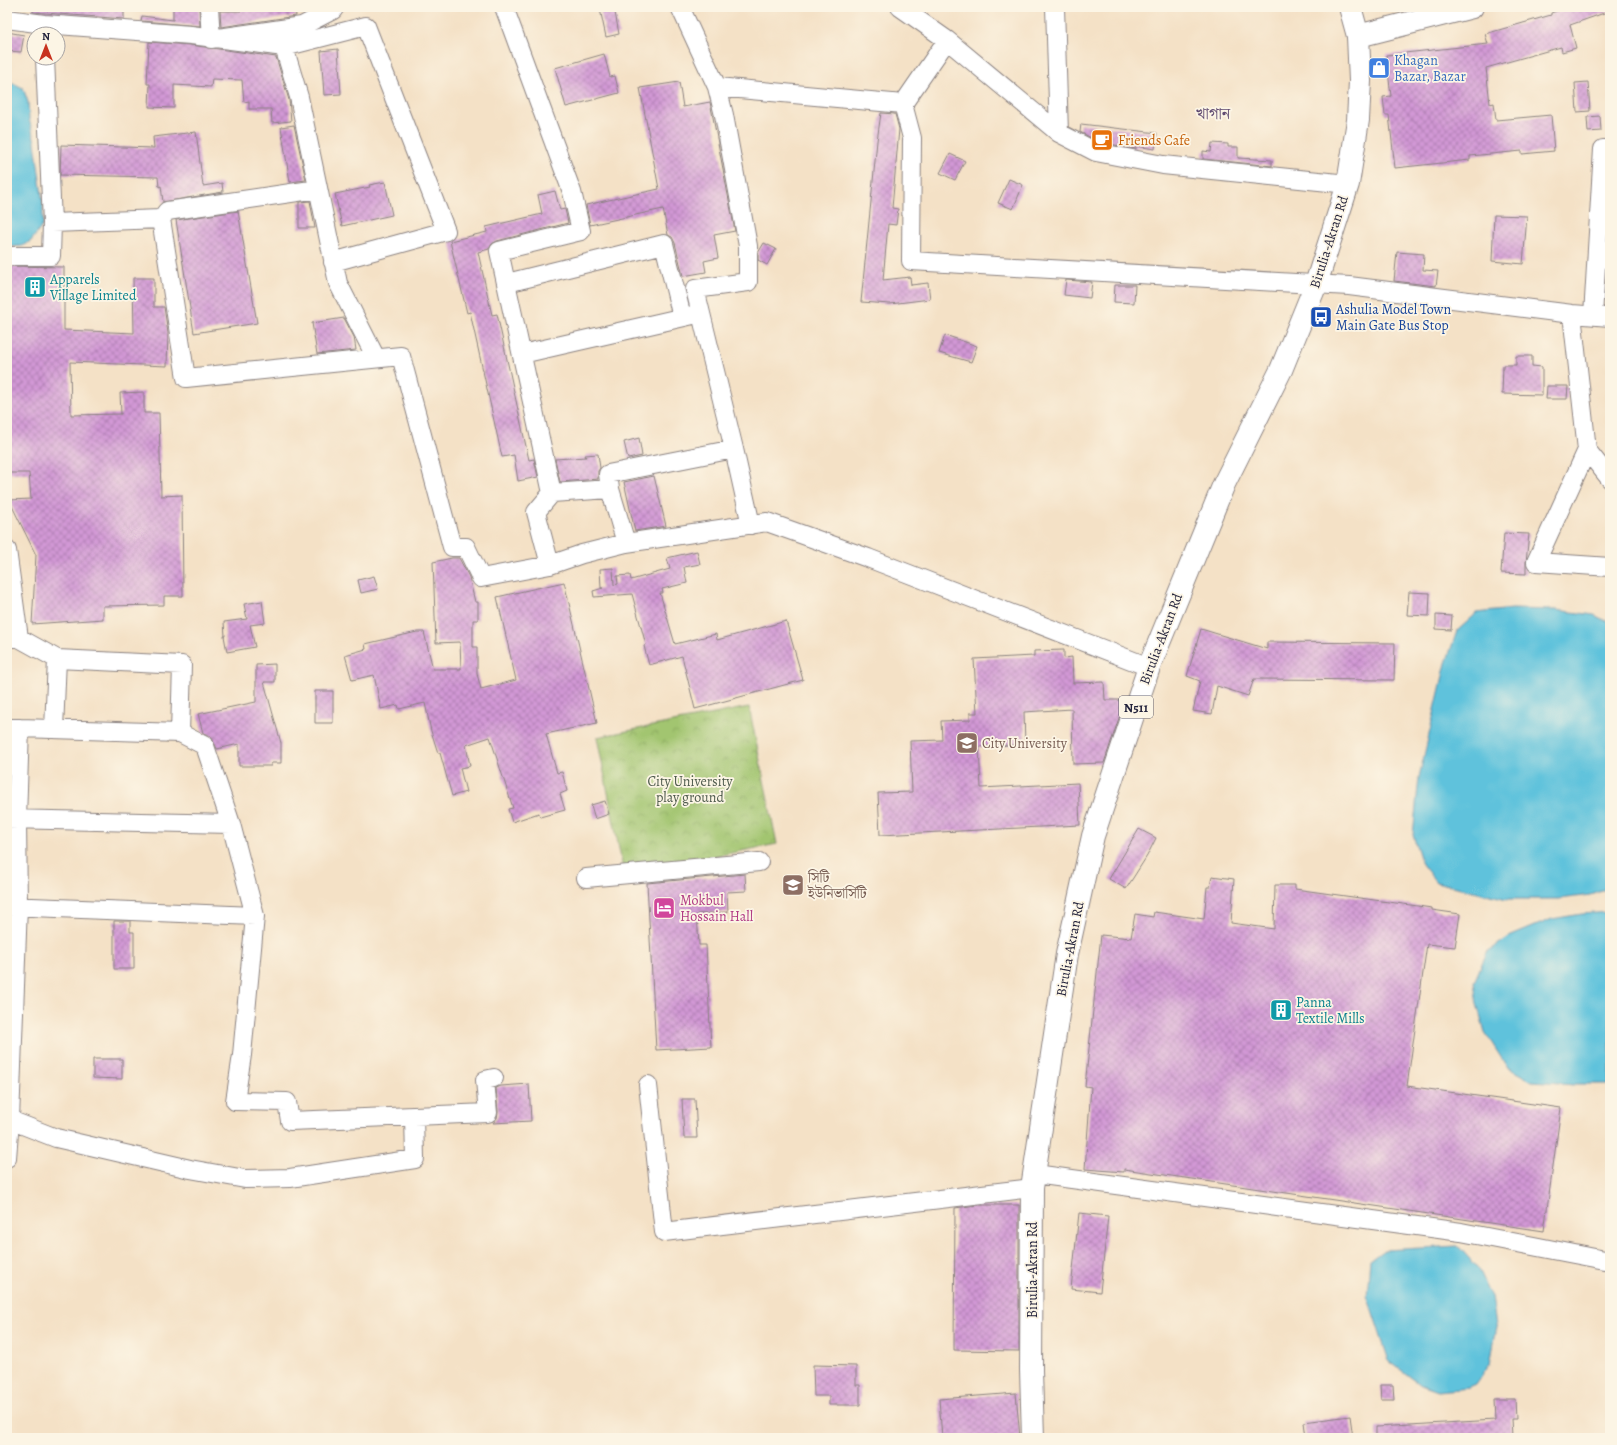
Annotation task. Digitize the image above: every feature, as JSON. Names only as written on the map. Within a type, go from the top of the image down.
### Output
[{"type":"main road","name":"Birulia-Akran Rd","points":[[1033,1438],[1031,1370],[1034,1181],[1067,954],[1093,836],[1149,667],[1224,484],[1281,370],[1316,284],[1348,184],[1358,120],[1360,81],[1358,36],[1350,7]]},
{"type":"main road","points":[[1358,36],[1472,7]]},
{"type":"street","points":[[209,7],[211,39]]},
{"type":"street","points":[[211,39],[302,26],[333,10],[335,7]]},
{"type":"street","points":[[504,7],[572,192],[581,231],[499,251],[552,493]]},
{"type":"street","points":[[680,7],[717,87],[724,115],[748,246],[748,282],[695,289],[751,525]]},
{"type":"street","points":[[900,7],[947,40],[1059,133],[1096,152],[1163,165],[1348,184]]},
{"type":"street","points":[[1055,7],[1059,133]]},
{"type":"street","points":[[7,19],[33,26]]},
{"type":"street","points":[[66,30],[191,35],[211,39],[284,47],[366,26],[446,231],[333,262]]},
{"type":"street","points":[[947,40],[903,104],[912,138],[911,261],[1356,287],[1572,314],[1602,316],[1604,149],[1610,149]]},
{"type":"street","points":[[284,47],[299,98],[338,283],[376,358]]},
{"type":"street","points":[[7,256],[51,256],[52,223],[45,66]]},
{"type":"street","points":[[717,87],[903,104]]},
{"type":"street","points":[[318,189],[167,211],[161,219],[186,378],[401,356],[452,547],[466,547],[481,578],[550,565],[582,554],[626,543],[767,522],[868,558],[980,603],[1149,667]]},
{"type":"street","points":[[52,223],[161,219]]},
{"type":"street","points":[[506,283],[664,244],[682,317]]},
{"type":"street","points":[[522,354],[701,313]]},
{"type":"street","points":[[1572,314],[1587,450],[1536,562],[1610,567]]},
{"type":"street","points":[[626,543],[610,489],[608,474],[734,449]]},
{"type":"street","points":[[1587,450],[1610,479]]},
{"type":"street","points":[[550,565],[536,512],[552,493],[610,489]]},
{"type":"street","points":[[7,550],[13,638],[57,659],[182,665],[180,733]]},
{"type":"street","points":[[54,729],[57,659]]},
{"type":"street","points":[[7,1158],[10,1120],[13,728],[180,733],[205,746],[231,824],[255,916],[242,1055],[235,1101],[287,1102],[290,1121],[488,1112],[485,1080],[494,1078]]},
{"type":"street","points":[[12,819],[231,824]]},
{"type":"street","points":[[586,878],[759,862]]},
{"type":"street","points":[[12,906],[255,916]]},
{"type":"street","points":[[648,1085],[664,1232],[1034,1181],[1461,1232],[1610,1261]]},
{"type":"street","points":[[10,1120],[56,1138],[190,1169],[245,1179],[290,1178],[415,1159],[414,1116]]},
{"type":"green space","name":"City University play ground","points":[[749,707],[777,844],[624,874],[597,737]]},
{"type":"water","points":[[7,80],[23,88],[28,102],[29,119],[35,142],[43,204],[43,225],[31,241],[22,246],[7,247]]},
{"type":"water","points":[[1512,609],[1556,610],[1594,615],[1610,623],[1610,885],[1608,889],[1591,895],[1558,899],[1507,899],[1436,882],[1422,864],[1413,835],[1419,777],[1446,663],[1457,631],[1477,613]]},
{"type":"water","points":[[1610,912],[1610,1084],[1575,1084],[1532,1081],[1507,1067],[1485,1032],[1477,1004],[1474,982],[1487,952],[1509,937],[1552,919],[1582,914]]},
{"type":"water","points":[[1458,1246],[1477,1267],[1491,1297],[1496,1332],[1490,1364],[1476,1385],[1469,1388],[1438,1391],[1421,1385],[1389,1361],[1367,1295],[1370,1260],[1384,1250]]},
{"type":"building","points":[[33,7],[124,7],[124,19],[33,12]]},
{"type":"building","points":[[173,7],[199,7],[200,26],[141,21],[142,16],[173,20]]},
{"type":"building","points":[[241,7],[295,7],[296,16],[221,27],[220,11],[241,11]]},
{"type":"building","points":[[614,7],[619,34],[606,37],[600,9]]},
{"type":"building","points":[[1567,7],[1610,7],[1610,11],[1570,25],[1576,48],[1562,52],[1561,47],[1486,68],[1490,104],[1494,103],[1496,120],[1551,115],[1554,151],[1522,154],[1522,151],[1470,156],[1470,160],[1395,168],[1389,115],[1385,115],[1383,97],[1391,96],[1386,55],[1488,44],[1485,34],[1551,15],[1551,13]]},
{"type":"building","points":[[7,32],[24,35],[21,52],[7,51]]},
{"type":"building","points":[[149,42],[190,45],[276,57],[289,100],[291,121],[272,123],[271,109],[249,109],[249,101],[244,102],[242,80],[212,79],[211,87],[174,85],[174,108],[149,107],[150,84],[147,84]]},
{"type":"building","points":[[338,49],[341,94],[324,95],[321,51]]},
{"type":"building","points":[[604,54],[610,77],[615,76],[619,93],[566,107],[555,68]]},
{"type":"building","points":[[679,82],[683,107],[710,102],[735,231],[714,235],[718,258],[704,261],[706,272],[683,276],[675,243],[672,237],[668,235],[663,209],[590,225],[586,205],[659,189],[640,88]]},
{"type":"building","points":[[1588,82],[1590,111],[1577,112],[1575,83]]},
{"type":"building","points":[[881,113],[895,114],[899,129],[892,208],[898,209],[896,225],[888,224],[883,280],[910,277],[911,285],[928,283],[930,299],[890,304],[861,302]]},
{"type":"building","points":[[1600,116],[1601,131],[1588,132],[1587,117]]},
{"type":"building","points":[[1081,124],[1157,133],[1155,149],[1136,146],[1136,149],[1099,142],[1080,132]]},
{"type":"building","points":[[294,125],[306,180],[290,182],[281,127]]},
{"type":"building","points":[[196,132],[203,186],[222,183],[223,192],[163,202],[158,177],[60,175],[61,145],[154,148],[153,137]]},
{"type":"building","points":[[1212,143],[1228,144],[1228,147],[1238,147],[1238,158],[1272,160],[1272,166],[1203,159],[1203,151],[1211,152]]},
{"type":"building","points":[[950,154],[965,161],[955,180],[940,173]]},
{"type":"building","points":[[1009,179],[1023,185],[1013,209],[998,203]]},
{"type":"building","points":[[385,182],[392,215],[342,226],[335,194],[370,187],[369,185]]},
{"type":"building","points":[[555,191],[560,210],[565,209],[568,223],[497,241],[492,244],[489,249],[478,252],[492,315],[497,314],[529,460],[534,459],[538,477],[518,481],[514,455],[502,457],[470,312],[467,313],[450,241],[487,232],[486,227],[542,214],[538,195]]},
{"type":"building","points":[[310,201],[315,228],[299,228],[299,202]]},
{"type":"building","points":[[238,211],[257,323],[194,333],[176,220]]},
{"type":"building","points":[[1494,215],[1527,216],[1523,264],[1492,261]]},
{"type":"building","points":[[764,243],[776,249],[767,265],[758,260],[758,253]]},
{"type":"building","points":[[1397,252],[1424,254],[1423,270],[1438,271],[1436,286],[1394,281]]},
{"type":"building","points":[[7,266],[64,267],[64,330],[134,333],[133,278],[154,278],[154,307],[164,307],[168,333],[167,366],[70,362],[71,415],[121,414],[120,393],[144,392],[144,413],[159,413],[161,496],[182,495],[183,596],[164,596],[164,605],[103,606],[103,619],[32,624],[36,555],[9,500],[31,499],[29,473],[7,473]]},
{"type":"building","points":[[1066,280],[1092,282],[1090,298],[1064,295]]},
{"type":"building","points":[[1115,285],[1135,285],[1134,303],[1114,302]]},
{"type":"building","points":[[344,318],[354,337],[356,350],[317,354],[312,323]]},
{"type":"building","points":[[945,335],[977,346],[971,362],[939,353]]},
{"type":"building","points":[[1516,356],[1532,356],[1532,366],[1542,367],[1542,395],[1502,394],[1503,365],[1516,365]]},
{"type":"building","points":[[1547,386],[1568,386],[1567,399],[1546,399]]},
{"type":"building","points":[[639,438],[642,456],[628,459],[624,442]]},
{"type":"building","points":[[598,454],[600,468],[598,471],[598,479],[560,482],[555,459],[586,457],[585,455]]},
{"type":"building","points":[[654,476],[666,526],[635,531],[624,482]]},
{"type":"building","points":[[1504,533],[1529,534],[1526,574],[1501,573]]},
{"type":"building","points":[[697,551],[700,564],[684,567],[687,583],[662,589],[663,593],[660,593],[675,644],[716,634],[717,640],[786,621],[803,680],[695,709],[682,656],[649,665],[644,646],[646,645],[632,594],[594,597],[593,591],[603,588],[601,588],[600,569],[613,568],[614,585],[618,584],[617,576],[630,575],[631,580],[670,569],[667,558]]},
{"type":"building","points":[[459,558],[469,577],[475,602],[478,602],[478,620],[473,620],[473,647],[477,647],[477,674],[481,689],[516,680],[497,597],[564,582],[597,723],[546,734],[557,773],[562,772],[567,791],[560,794],[565,810],[540,817],[539,813],[512,822],[508,809],[513,808],[490,737],[466,745],[470,766],[460,768],[466,792],[452,796],[440,753],[438,753],[431,731],[425,703],[399,709],[398,705],[381,709],[374,675],[352,680],[345,655],[366,649],[365,644],[417,632],[424,632],[433,669],[461,669],[460,642],[436,643],[433,562]]},
{"type":"building","points":[[374,576],[378,589],[361,593],[358,580]]},
{"type":"building","points":[[1409,592],[1430,593],[1429,616],[1407,615]]},
{"type":"building","points":[[262,601],[265,623],[250,625],[255,647],[227,652],[224,636],[224,622],[247,619],[244,604]]},
{"type":"building","points":[[1436,615],[1452,616],[1451,630],[1436,629]]},
{"type":"building","points":[[1201,629],[1267,649],[1267,642],[1395,643],[1394,680],[1254,679],[1248,696],[1217,686],[1212,714],[1193,711],[1200,681],[1187,676]]},
{"type":"building","name":"City University","points":[[1064,650],[1064,658],[1072,657],[1073,683],[1104,682],[1105,700],[1120,700],[1120,715],[1104,763],[1073,764],[1072,709],[1024,712],[1025,744],[979,747],[981,788],[1078,783],[1080,825],[880,835],[878,793],[912,792],[910,741],[942,740],[941,721],[970,720],[970,713],[977,713],[974,659],[1034,656],[1034,651]]},
{"type":"building","points":[[275,664],[275,682],[264,682],[281,743],[281,763],[271,763],[271,766],[239,766],[239,744],[217,749],[211,736],[203,733],[198,714],[256,702],[256,665]]},
{"type":"building","points":[[315,691],[333,691],[333,723],[315,723]]},
{"type":"building","points":[[605,801],[609,814],[595,819],[591,805]]},
{"type":"building","points":[[1139,829],[1156,838],[1147,856],[1126,889],[1109,879]]},
{"type":"building","points":[[745,874],[746,891],[727,892],[728,912],[697,914],[699,945],[706,945],[711,1047],[656,1050],[647,883]]},
{"type":"building","name":"Panna Textile Mills","points":[[1212,876],[1234,879],[1231,923],[1274,929],[1275,885],[1295,885],[1295,889],[1432,908],[1432,910],[1460,914],[1455,947],[1427,944],[1407,1086],[1561,1108],[1544,1231],[1124,1169],[1124,1172],[1085,1169],[1091,1087],[1085,1086],[1101,935],[1131,938],[1135,914],[1153,917],[1154,912],[1204,919],[1207,887],[1210,887]]},
{"type":"building","points":[[114,921],[130,921],[130,932],[134,932],[134,969],[114,969]]},
{"type":"building","points":[[93,1059],[122,1059],[122,1079],[93,1078]]},
{"type":"building","points":[[529,1084],[531,1121],[493,1123],[497,1118],[498,1112],[496,1088],[501,1086]]},
{"type":"building","points":[[682,1099],[695,1099],[697,1138],[684,1138]]},
{"type":"building","points":[[977,1205],[1019,1205],[1019,1351],[954,1350],[955,1208]]},
{"type":"building","points":[[1079,1213],[1108,1216],[1100,1292],[1071,1289]]},
{"type":"building","points":[[813,1365],[856,1366],[856,1385],[860,1385],[860,1405],[829,1405],[829,1396],[814,1396]]},
{"type":"building","points":[[1380,1385],[1393,1385],[1394,1400],[1381,1400]]},
{"type":"building","points":[[1016,1393],[1020,1438],[942,1438],[939,1399]]},
{"type":"building","points":[[1494,1399],[1515,1399],[1516,1418],[1511,1418],[1512,1438],[1376,1438],[1376,1427],[1495,1420]]},
{"type":"building","points":[[1350,1416],[1353,1438],[1306,1438],[1304,1422]]},
{"type":"place","name":"Khagan Bazar, Bazar","points":[[1379,68]]},
{"type":"place","name":"Friends Cafe","points":[[1102,140]]},
{"type":"place","name":"Apparels Village Limited","points":[[35,287]]},
{"type":"place","name":"Ashulia Model Town Main Gate Bus Stop","points":[[1321,317]]},
{"type":"place","name":"City University","points":[[967,743]]},
{"type":"place","name":"সিটি ইউনিভার্সিটি","points":[[793,885]]},
{"type":"place","name":"Mokbul Hossain Hall","points":[[664,908]]},
{"type":"place","name":"Panna Textile Mills","points":[[1281,1010]]},
{"type":"district","name":"খাগান","points":[[1213,114]]}]
